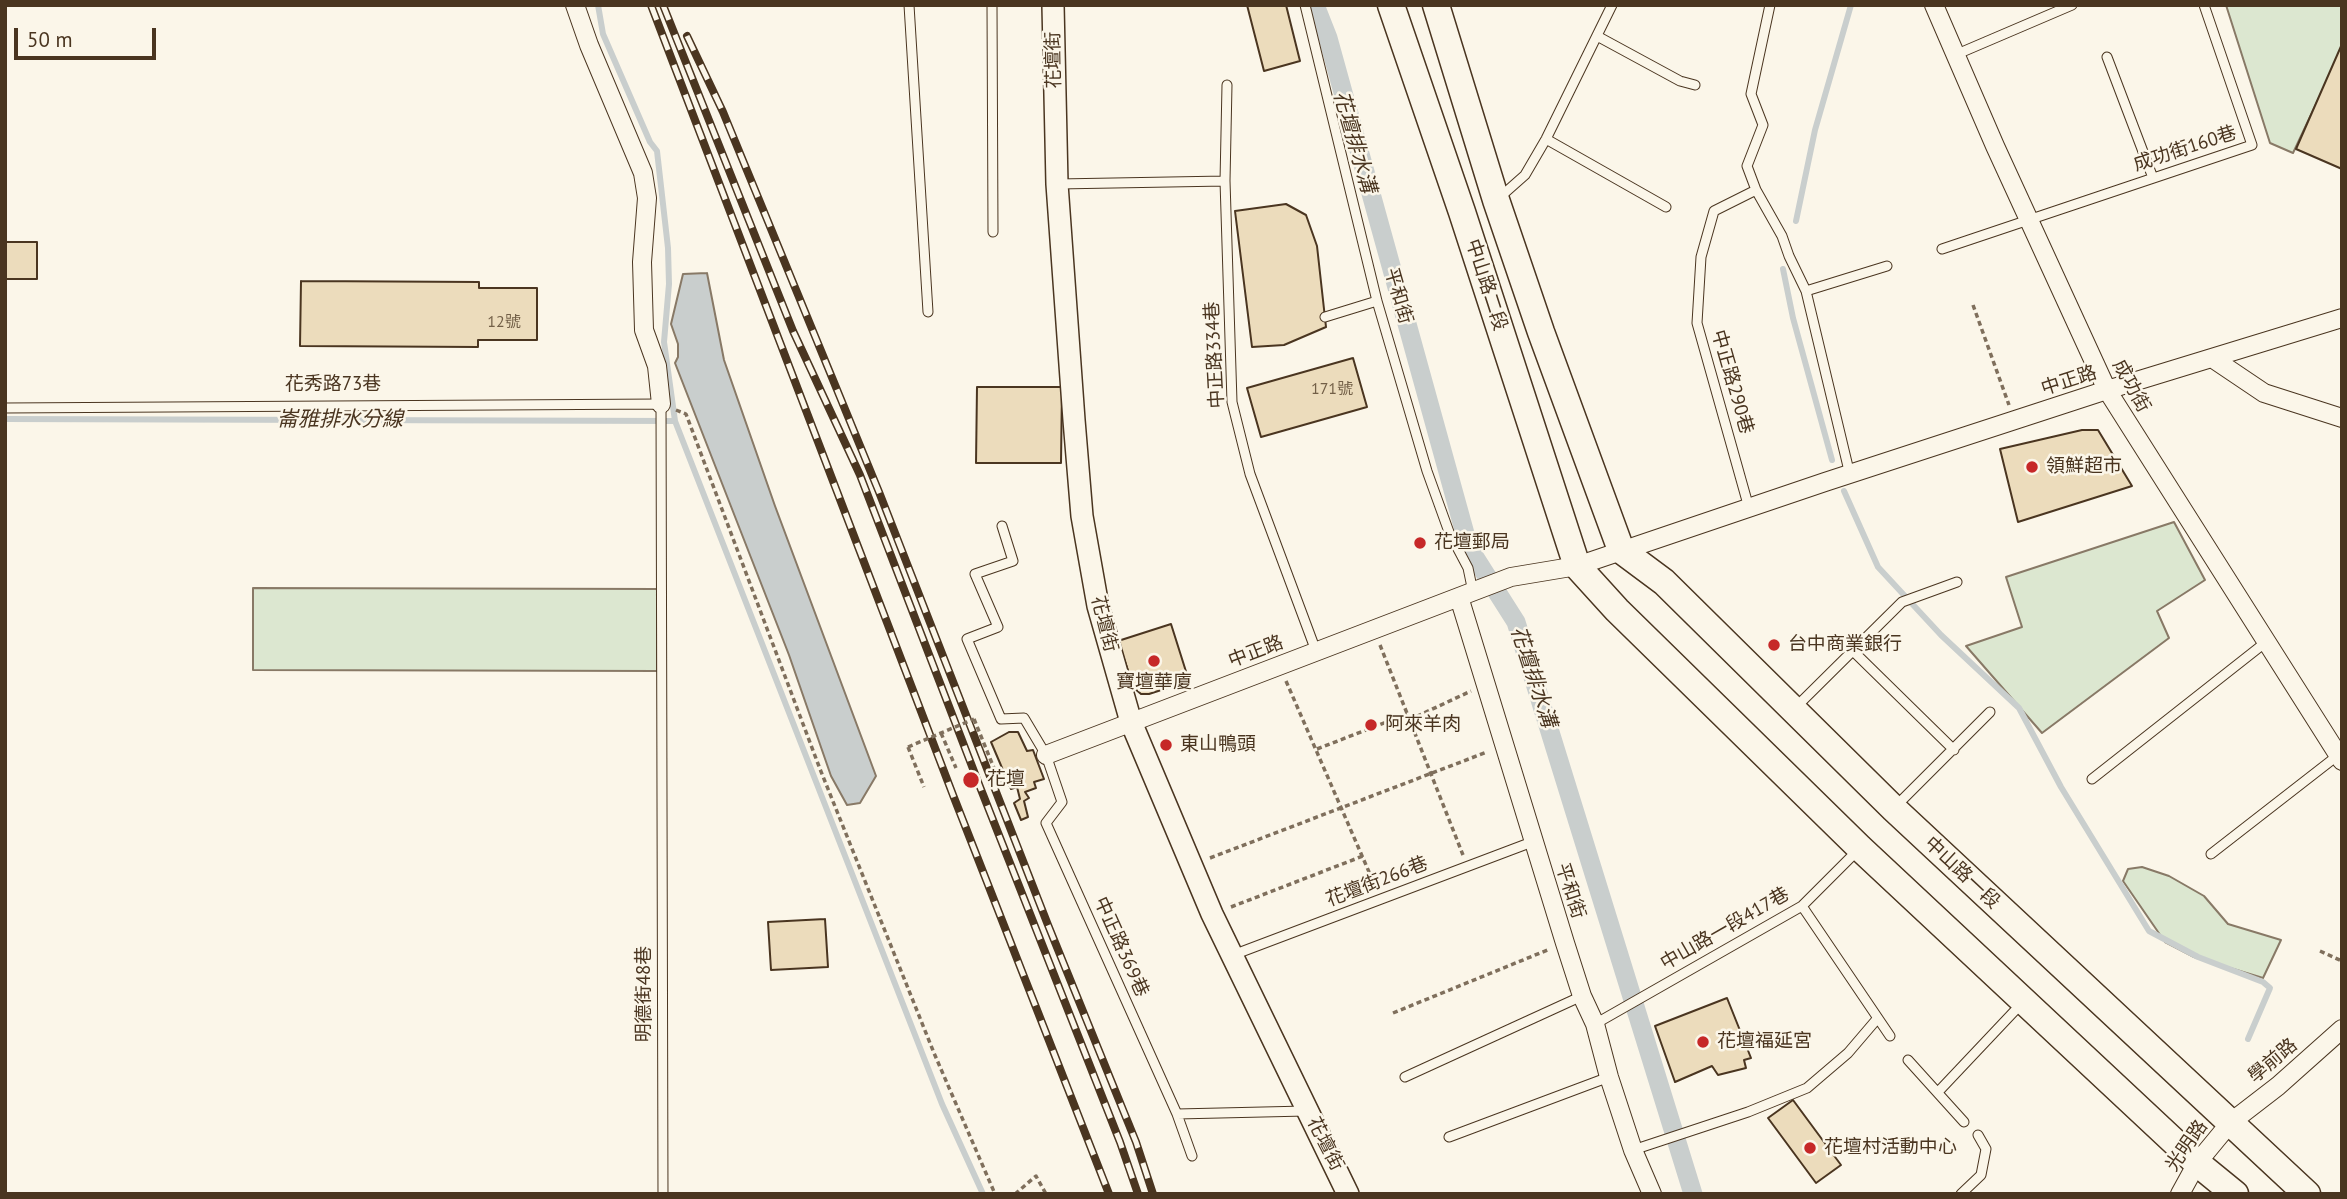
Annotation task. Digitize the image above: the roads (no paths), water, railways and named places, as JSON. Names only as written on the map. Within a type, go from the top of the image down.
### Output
[{"type":"main road","name":"中山路二段","points":[[1391,5],[1462,212],[1577,566]]},
{"type":"main road","name":"中山路二段","points":[[1436,5],[1496,200],[1621,550]]},
{"type":"main road","name":"中山路一段","points":[[1621,550],[1664,582],[1894,809],[2307,1194]]},
{"type":"main road","points":[[1577,566],[1617,610],[1860,848],[2197,1163],[2235,1194]]},
{"type":"street","points":[[575,5],[643,173],[647,198],[642,262],[645,330],[657,366],[661,404]]},
{"type":"street","name":"花壇街","points":[[1053,5],[1057,184],[1082,516],[1098,606],[1131,722],[1191,865],[1212,914],[1348,1194]]},
{"type":"street","name":"成功街","points":[[1934,5],[2107,390],[2340,758]]},
{"type":"street","name":"中正路","points":[[1749,508],[2107,390],[2342,318]]},
{"type":"street","points":[[2212,358],[2264,393],[2342,418]]},
{"type":"street","points":[[1577,566],[1749,508]]},
{"type":"street","name":"中正路","points":[[1046,755],[1511,577],[1577,566]]},
{"type":"street","name":"平和街","points":[[1471,592],[1485,684],[1532,842],[1582,996],[1595,1024],[1633,1150],[1652,1194]]},
{"type":"street","name":"學前路","points":[[2230,1123],[2278,1086],[2342,1029]]},
{"type":"street","name":"光明路","points":[[2180,1194],[2197,1163],[2230,1123]]},
{"type":"lane","points":[[909,5],[928,312]]},
{"type":"lane","points":[[992,5],[993,232]]},
{"type":"lane","name":"平和街","points":[[1305,5],[1377,301],[1427,471],[1449,532],[1468,568],[1471,592]]},
{"type":"lane","points":[[1496,200],[1525,175],[1546,139],[1612,5]]},
{"type":"lane","points":[[1770,5],[1751,94],[1763,125],[1747,166],[1756,190],[1782,236],[1788,256],[1806,291],[1850,475]]},
{"type":"lane","points":[[1955,55],[2072,5]]},
{"type":"lane","name":"成功街160巷","points":[[1942,249],[2252,145],[2204,5]]},
{"type":"lane","points":[[1597,36],[1679,81],[1695,85]]},
{"type":"lane","points":[[2106,57],[2153,178]]},
{"type":"lane","name":"中正路334巷","points":[[1227,85],[1225,181],[1233,402],[1250,474],[1316,651]]},
{"type":"lane","points":[[1546,139],[1667,207]]},
{"type":"lane","points":[[1057,184],[1225,181]]},
{"type":"lane","name":"中正路290巷","points":[[1749,508],[1698,323],[1701,257],[1714,211],[1756,190]]},
{"type":"lane","points":[[1806,291],[1887,266]]},
{"type":"lane","points":[[1325,317],[1377,301]]},
{"type":"lane","name":"花秀路73巷","points":[[5,408],[661,404]]},
{"type":"lane","name":"明德街48巷","points":[[661,404],[663,1194]]},
{"type":"lane","points":[[1002,526],[1013,561],[975,574],[998,627],[967,639],[1001,719],[1024,718],[1046,755]]},
{"type":"lane","points":[[1793,710],[1902,602],[1956,582]]},
{"type":"lane","points":[[2092,779],[2266,642]]},
{"type":"lane","points":[[1853,651],[1954,750]]},
{"type":"lane","points":[[1894,809],[1990,712]]},
{"type":"lane","name":"中正路369巷","points":[[1046,755],[1062,802],[1046,822],[1177,1114],[1192,1156]]},
{"type":"lane","points":[[2211,854],[2340,758]]},
{"type":"lane","name":"花壇街266巷","points":[[1233,955],[1532,842]]},
{"type":"lane","name":"中山路一段417巷","points":[[1595,1024],[1802,906],[1860,848]]},
{"type":"lane","points":[[1802,906],[1889,1036]]},
{"type":"lane","points":[[1405,1077],[1582,996]]},
{"type":"lane","points":[[1938,1092],[2023,1001]]},
{"type":"lane","points":[[1633,1150],[1748,1112],[1807,1087],[1848,1053],[1877,1019]]},
{"type":"lane","points":[[1908,1060],[1964,1122]]},
{"type":"lane","points":[[1449,1138],[1609,1077]]},
{"type":"lane","points":[[1177,1114],[1308,1111]]},
{"type":"lane","points":[[1961,1194],[1981,1175],[1986,1149],[1978,1135]]},
{"type":"waterway","points":[[598,5],[603,34],[650,142],[657,151],[668,248],[669,284],[664,342],[675,421],[942,1104],[983,1194]]},
{"type":"waterway","name":"花壇排水溝","points":[[1315,5],[1328,38],[1469,548],[1516,622],[1693,1194]]},
{"type":"waterway","points":[[1796,221],[1815,130],[1851,5]]},
{"type":"waterway","points":[[1783,269],[1793,318],[1832,460]]},
{"type":"waterway","name":"崙雅排水分線","points":[[5,419],[675,421]]},
{"type":"waterway","points":[[1844,491],[1878,567],[1941,635],[2019,708],[2061,787],[2149,931],[2198,957],[2263,982],[2270,988],[2248,1039]]},
{"type":"railway","points":[[651,5],[953,795],[1109,1194]]},
{"type":"railway","points":[[663,5],[793,331],[860,475],[1138,1194]]},
{"type":"railway","points":[[687,36],[723,112],[879,492],[1136,1142],[1153,1194]]},
{"type":"place","name":"領鮮超市","points":[[2032,467]]},
{"type":"place","name":"花壇郵局","points":[[1420,543]]},
{"type":"place","name":"台中商業銀行","points":[[1774,645]]},
{"type":"place","name":"寶壇華廈","points":[[1154,661]]},
{"type":"place","name":"阿來羊肉","points":[[1371,725]]},
{"type":"place","name":"東山鴨頭","points":[[1166,745]]},
{"type":"place","name":"花壇","points":[[971,780]]},
{"type":"place","name":"花壇福延宮","points":[[1703,1042]]},
{"type":"place","name":"花壇村活動中心","points":[[1810,1148]]}]
